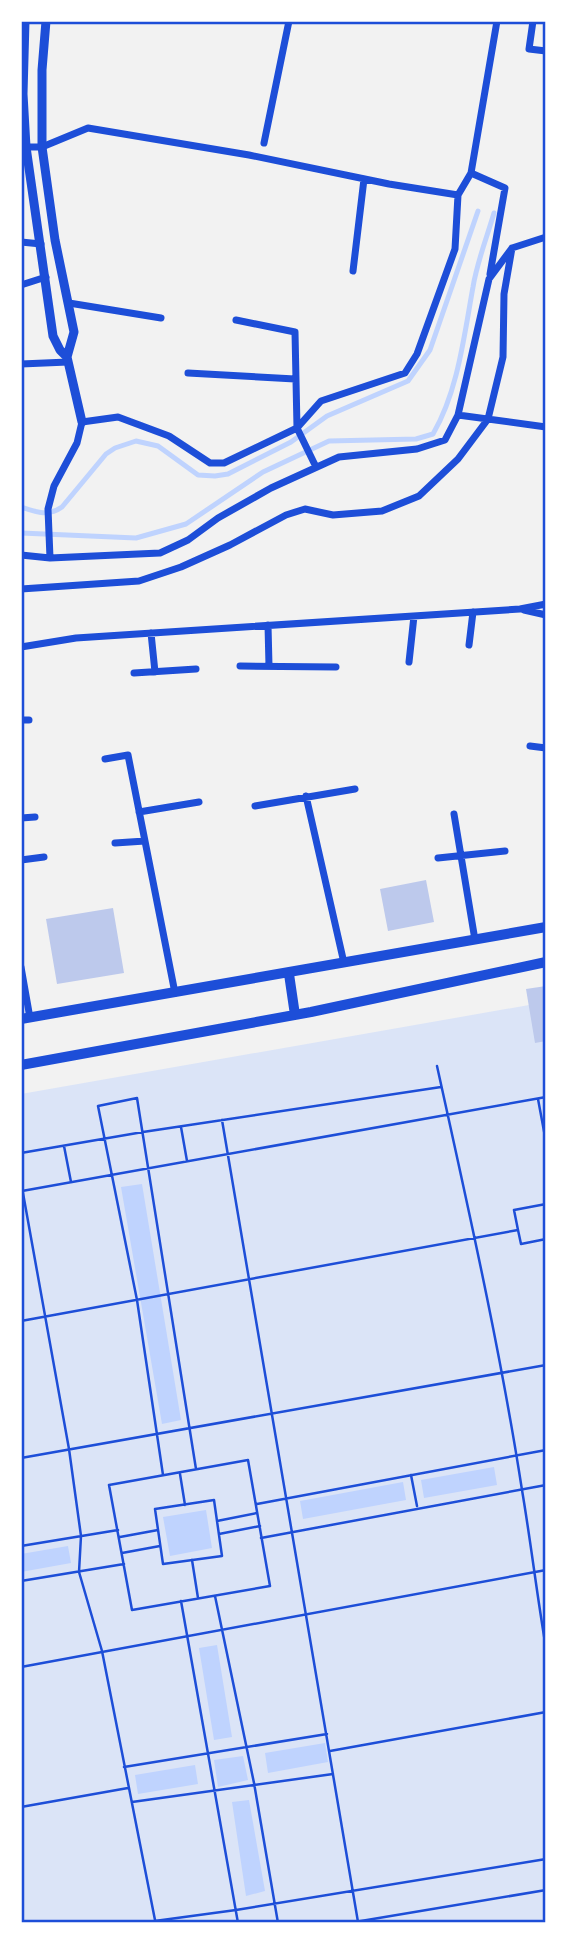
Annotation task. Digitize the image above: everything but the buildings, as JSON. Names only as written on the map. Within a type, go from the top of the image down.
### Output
[{"type":"main road","points":[[25,1019],[546,927]]},
{"type":"main road","points":[[21,1065],[295,1015],[546,962]]},
{"type":"main road","points":[[289,974],[295,1015]]},
{"type":"street","points":[[25,21],[23,147],[41,244],[53,336],[68,360]]},
{"type":"street","points":[[46,21],[41,147],[55,240],[74,332],[68,360],[82,422],[77,443],[54,486],[48,509],[50,558]]},
{"type":"street","points":[[82,422],[118,417],[169,436],[210,463],[224,463],[267,440],[298,428],[321,401],[405,373],[429,326],[455,248],[458,195],[471,173],[497,21]]},
{"type":"street","points":[[533,21],[529,49],[546,51]]},
{"type":"street","points":[[264,143],[286,22]]},
{"type":"street","points":[[23,147],[41,147],[88,128],[249,155],[458,195]]},
{"type":"street","points":[[21,555],[50,558],[160,553],[188,540],[271,488],[339,457],[417,449],[445,440],[458,415],[489,279],[505,188],[471,173]]},
{"type":"street","points":[[353,271],[364,179]]},
{"type":"street","points":[[489,279],[512,248],[546,237]]},
{"type":"street","points":[[21,242],[41,244]]},
{"type":"street","points":[[21,589],[139,581],[181,567],[230,545],[286,514],[306,509],[333,515],[382,511],[419,496],[458,459],[488,419],[503,356],[504,294],[512,248]]},
{"type":"street","points":[[21,285],[46,277]]},
{"type":"street","points":[[69,303],[161,318]]},
{"type":"street","points":[[236,320],[295,332],[298,428],[316,467]]},
{"type":"street","points":[[21,364],[68,360]]},
{"type":"street","points":[[188,373],[295,379]]},
{"type":"street","points":[[458,415],[546,427]]},
{"type":"street","points":[[21,647],[76,638],[520,609],[546,604]]},
{"type":"street","points":[[520,609],[546,615]]},
{"type":"street","points":[[469,645],[473,612]]},
{"type":"street","points":[[410,662],[414,616]]},
{"type":"street","points":[[268,625],[269,666]]},
{"type":"street","points":[[151,633],[155,672]]},
{"type":"street","points":[[240,666],[335,667]]},
{"type":"street","points":[[134,673],[196,669]]},
{"type":"street","points":[[530,746],[546,748]]},
{"type":"street","points":[[105,760],[128,755],[175,993]]},
{"type":"street","points":[[255,806],[355,789]]},
{"type":"street","points":[[306,796],[344,963]]},
{"type":"street","points":[[139,812],[199,802]]},
{"type":"street","points":[[454,814],[475,940]]},
{"type":"street","points":[[21,818],[35,817]]},
{"type":"street","points":[[115,843],[145,841]]},
{"type":"street","points":[[438,858],[505,851]]},
{"type":"street","points":[[21,860],[44,857]]},
{"type":"street","points":[[21,967],[25,1019]]},
{"type":"path","points":[[437,1066],[501,1373],[546,1648]]},
{"type":"path","points":[[21,1153],[222,1119],[441,1087]]},
{"type":"path","points":[[22,1191],[546,1097]]},
{"type":"path","points":[[163,1475],[137,1300],[98,1106],[137,1098],[197,1469]]},
{"type":"path","points":[[538,1099],[546,1142]]},
{"type":"path","points":[[222,1119],[358,1922]]},
{"type":"path","points":[[181,1126],[187,1161]]},
{"type":"path","points":[[64,1146],[71,1182]]},
{"type":"path","points":[[21,1182],[69,1449],[81,1536],[79,1572],[102,1651],[155,1920]]},
{"type":"path","points":[[546,1204],[514,1210],[521,1244],[546,1239]]},
{"type":"path","points":[[21,1321],[518,1230]]},
{"type":"path","points":[[21,1458],[546,1365]]},
{"type":"path","points":[[256,1505],[286,1497],[546,1450]]},
{"type":"path","points":[[248,1460],[270,1586],[132,1610],[109,1485],[197,1469],[248,1460]]},
{"type":"path","points":[[180,1472],[185,1505]]},
{"type":"path","points":[[411,1475],[417,1507]]},
{"type":"path","points":[[261,1538],[546,1485]]},
{"type":"path","points":[[214,1500],[222,1556],[163,1564],[155,1510],[185,1505],[214,1500]]},
{"type":"path","points":[[217,1521],[257,1513]]},
{"type":"path","points":[[219,1534],[260,1526]]},
{"type":"path","points":[[21,1546],[118,1530]]},
{"type":"path","points":[[119,1537],[158,1530]]},
{"type":"path","points":[[122,1553],[160,1546]]},
{"type":"path","points":[[192,1560],[198,1598]]},
{"type":"path","points":[[21,1581],[124,1564]]},
{"type":"path","points":[[21,1667],[546,1570]]},
{"type":"path","points":[[215,1595],[254,1783],[278,1923]]},
{"type":"path","points":[[181,1601],[238,1923]]},
{"type":"path","points":[[330,1751],[546,1712]]},
{"type":"path","points":[[124,1767],[327,1734]]},
{"type":"path","points":[[132,1802],[333,1773]]},
{"type":"path","points":[[21,1807],[128,1788]]},
{"type":"path","points":[[140,1923],[236,1910],[546,1859]]},
{"type":"path","points":[[349,1923],[546,1890]]},
{"type":"shaded area","points":[[546,1002],[546,1923],[21,1923],[21,1094]]},
{"type":"water","points":[[142,1184],[181,1420],[162,1424],[121,1187]]},
{"type":"water","points":[[494,1467],[497,1485],[424,1498],[421,1480]]},
{"type":"water","points":[[403,1482],[406,1500],[303,1519],[300,1501]]},
{"type":"water","points":[[206,1510],[212,1548],[170,1556],[163,1517]]},
{"type":"water","points":[[68,1546],[71,1563],[21,1572],[21,1554]]},
{"type":"water","points":[[217,1645],[232,1737],[214,1740],[199,1648]]},
{"type":"water","points":[[325,1743],[328,1762],[268,1773],[265,1753]]},
{"type":"water","points":[[243,1756],[248,1780],[218,1787],[214,1760]]},
{"type":"water","points":[[195,1765],[198,1784],[138,1794],[135,1775]]},
{"type":"water","points":[[249,1800],[265,1891],[246,1896],[232,1802]]},
{"type":"waterway","points":[[21,507],[42,513],[57,510],[106,454],[136,441],[158,446],[198,475],[228,474],[291,442],[327,416],[408,381],[430,350],[478,211]]},
{"type":"waterway","points":[[21,533],[136,538],[186,524],[263,472],[329,441],[416,439],[433,434],[449,400],[454,382],[475,278],[494,213]]}]
